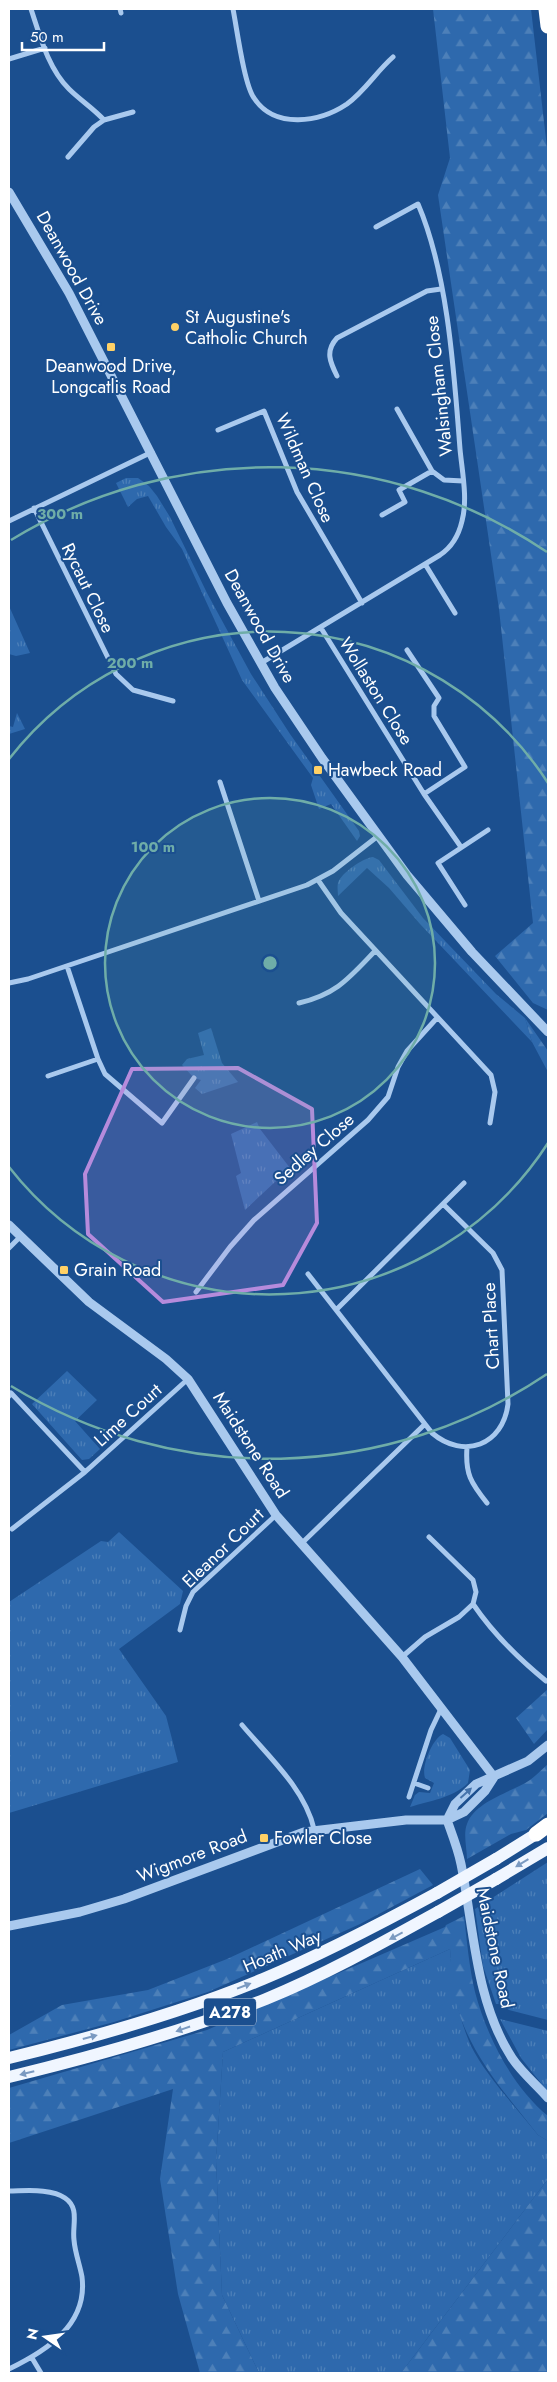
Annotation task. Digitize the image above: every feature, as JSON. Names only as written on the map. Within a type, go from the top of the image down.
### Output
[{"type":"highway","points":[[546,9],[548,26]]},
{"type":"main road","name":"Hoath Way","points":[[9,2058],[119,2029],[219,1996],[339,1945],[437,1893],[544,1829]]},
{"type":"main road","name":"Hoath Way","points":[[9,2078],[124,2048],[223,2015],[314,1978],[438,1912],[548,1848]]},
{"type":"street","points":[[31,9],[52,66],[68,88],[94,108],[104,120]]},
{"type":"street","points":[[233,9],[249,88],[261,107],[280,117],[302,120],[318,117],[346,105],[361,92],[379,70],[392,58]]},
{"type":"street","points":[[9,60],[45,48]]},
{"type":"street","points":[[68,157],[94,127],[104,120],[133,112]]},
{"type":"street","name":"Deanwood Drive","points":[[9,192],[70,293],[211,572],[261,664],[292,714],[378,836],[443,919],[548,1032]]},
{"type":"street","name":"Walsingham Close","points":[[261,664],[446,550],[459,530],[464,511],[452,366],[432,240],[418,204],[376,227]]},
{"type":"street","name":"Walsingham Close","points":[[337,376],[329,359],[330,348],[337,338],[427,291],[441,289]]},
{"type":"street","name":"Walsingham Close","points":[[398,409],[432,471],[444,480],[462,481]]},
{"type":"street","name":"Wildman Close","points":[[218,430],[264,411],[297,492],[362,603]]},
{"type":"street","points":[[9,521],[152,452]]},
{"type":"street","name":"Walsingham Close","points":[[382,516],[405,502],[399,490],[432,471]]},
{"type":"street","name":"Rycaut Close","points":[[34,508],[116,674],[133,690],[173,700]]},
{"type":"street","points":[[425,564],[455,613]]},
{"type":"street","name":"Wollaston Close","points":[[321,628],[424,794],[461,847]]},
{"type":"street","name":"Wollaston Close","points":[[407,650],[439,698],[434,706],[434,716],[465,767],[424,794]]},
{"type":"street","points":[[220,782],[259,902]]},
{"type":"street","points":[[465,905],[438,863],[488,830]]},
{"type":"street","points":[[9,983],[28,979],[259,902],[318,880],[378,836]]},
{"type":"street","points":[[318,880],[337,908],[375,952],[484,1066],[494,1080],[495,1092],[490,1123]]},
{"type":"street","points":[[299,1003],[324,997],[337,989],[375,952]]},
{"type":"street","points":[[67,966],[98,1059],[111,1081],[162,1123],[194,1078]]},
{"type":"street","name":"Sedley Close","points":[[196,1292],[230,1247],[254,1220],[368,1120],[384,1103],[398,1067],[407,1051],[437,1018]]},
{"type":"street","points":[[48,1076],[98,1059]]},
{"type":"street","points":[[336,1309],[464,1183]]},
{"type":"street","name":"Chart Place","points":[[443,1204],[493,1253],[500,1263],[503,1276],[507,1413],[504,1422],[494,1435],[481,1444],[467,1447]]},
{"type":"street","name":"Maidstone Road","points":[[9,1225],[89,1302],[166,1359],[188,1379],[276,1515],[402,1657],[494,1777]]},
{"type":"street","points":[[9,1248],[20,1237]]},
{"type":"street","points":[[308,1274],[425,1424],[446,1443],[467,1447],[470,1481],[487,1504]]},
{"type":"street","name":"Lime Court","points":[[12,1529],[85,1472],[188,1379]]},
{"type":"street","points":[[9,1396],[11,1393],[85,1472]]},
{"type":"street","points":[[301,1544],[425,1424]]},
{"type":"street","name":"Eleanor Court","points":[[180,1630],[186,1606],[193,1592],[276,1515]]},
{"type":"street","points":[[402,1657],[425,1637],[459,1617],[473,1604],[476,1592],[474,1580],[429,1537]]},
{"type":"street","points":[[473,1604],[482,1617],[530,1668],[546,1681]]},
{"type":"street","points":[[409,1797],[431,1730],[441,1708]]},
{"type":"street","points":[[242,1725],[299,1794],[309,1811],[314,1829]]},
{"type":"street","points":[[447,1820],[454,1804],[476,1784],[528,1762],[548,1745]]},
{"type":"street","points":[[414,1783],[428,1788]]},
{"type":"street","name":"Wigmore Road","points":[[9,1926],[56,1918],[110,1903],[314,1829],[406,1820],[447,1820]]},
{"type":"street","name":"Maidstone Road","points":[[447,1820],[461,1862],[472,1936],[483,1988],[495,2026],[513,2059],[548,2098]]},
{"type":"street","points":[[9,2191],[56,2194],[66,2199],[74,2210],[73,2239],[82,2278],[79,2305],[71,2322],[57,2339],[32,2358],[9,2368]]},
{"type":"street","points":[[32,2358],[41,2373]]},
{"type":"highlighted area","points":[[238,1068],[312,1109],[317,1223],[283,1285],[163,1302],[88,1234],[85,1174],[132,1069]]},
{"type":"green space","points":[[433,9],[531,9],[547,148],[548,1010],[533,1003],[495,956],[533,923],[499,609],[438,195],[450,158]]},
{"type":"green space","points":[[126,478],[138,478],[149,486],[157,496],[170,517],[207,593],[251,674],[290,734],[359,831],[360,836],[357,841],[331,804],[319,809],[311,785],[313,778],[242,680],[182,549],[166,527],[148,496],[137,499],[128,507],[116,483]]},
{"type":"green space","points":[[9,606],[30,653],[16,656],[9,654]]},
{"type":"green space","points":[[17,713],[25,729],[9,734],[9,726],[13,727]]},
{"type":"green space","points":[[373,857],[379,860],[423,918],[496,994],[525,1018],[532,1042],[420,924],[389,888],[367,868],[338,896],[338,883],[343,875],[358,863]]},
{"type":"green space","points":[[525,1018],[548,1051],[548,1072],[532,1042]]},
{"type":"green space","points":[[211,1028],[222,1063],[238,1082],[202,1094],[195,1088],[201,1080],[194,1078],[182,1065],[187,1059],[204,1055],[198,1033]]},
{"type":"green space","points":[[257,1122],[260,1129],[290,1168],[245,1210],[236,1176],[241,1173],[231,1134]]},
{"type":"green space","points":[[67,1371],[97,1400],[75,1421],[100,1449],[89,1459],[82,1460],[32,1404]]},
{"type":"green space","points":[[119,1532],[183,1591],[180,1604],[119,1649],[166,1716],[178,1762],[9,1813],[9,1602],[101,1541],[108,1542]]},
{"type":"green space","points":[[548,1689],[548,1729],[534,1744],[516,1718]]},
{"type":"green space","points":[[443,1734],[450,1738],[470,1770],[468,1783],[448,1796],[410,1807],[415,1795],[419,1792],[430,1793],[434,1783],[425,1778],[426,1761],[431,1747]]},
{"type":"green space","points":[[548,1764],[548,1813],[526,1830],[511,1834],[467,1859],[465,1832],[471,1816],[486,1803],[530,1780]]},
{"type":"green space","points":[[548,1862],[548,2020],[509,2010],[501,2004],[496,2004],[483,1966],[475,1909]]},
{"type":"green space","points":[[420,1869],[433,1885],[360,1924],[208,1992],[114,2022],[9,2050],[9,2035],[62,2005],[148,1990],[227,1959]]},
{"type":"green space","points":[[464,1916],[473,1983],[486,2026],[512,2075],[535,2104],[548,2116],[548,2141],[538,2135],[510,2100],[484,2065],[473,2046],[457,2005],[451,1979],[450,1949],[223,2052],[216,2161],[222,2295],[259,2373],[200,2373],[178,2294],[160,2179],[173,2089],[9,2143],[9,2088],[207,2030],[445,1927]]},
{"type":"green space","points":[[450,1949],[456,1998],[471,2046],[502,2092],[538,2135],[548,2141],[548,2179],[401,2373],[259,2373],[222,2295],[216,2161],[223,2052]]},
{"type":"green space","points":[[500,2019],[548,2031],[548,2092],[521,2058]]},
{"type":"green space","points":[[548,2179],[548,2373],[401,2373]]},
{"type":"place","name":"St Augustine's Catholic Church","points":[[175,327]]},
{"type":"place","name":"Deanwood Drive, Longcatlis Road","points":[[111,347]]},
{"type":"place","name":"Hawbeck Road","points":[[318,770]]},
{"type":"place","name":"Grain Road","points":[[64,1270]]},
{"type":"place","name":"Fowler Close","points":[[264,1838]]}]
